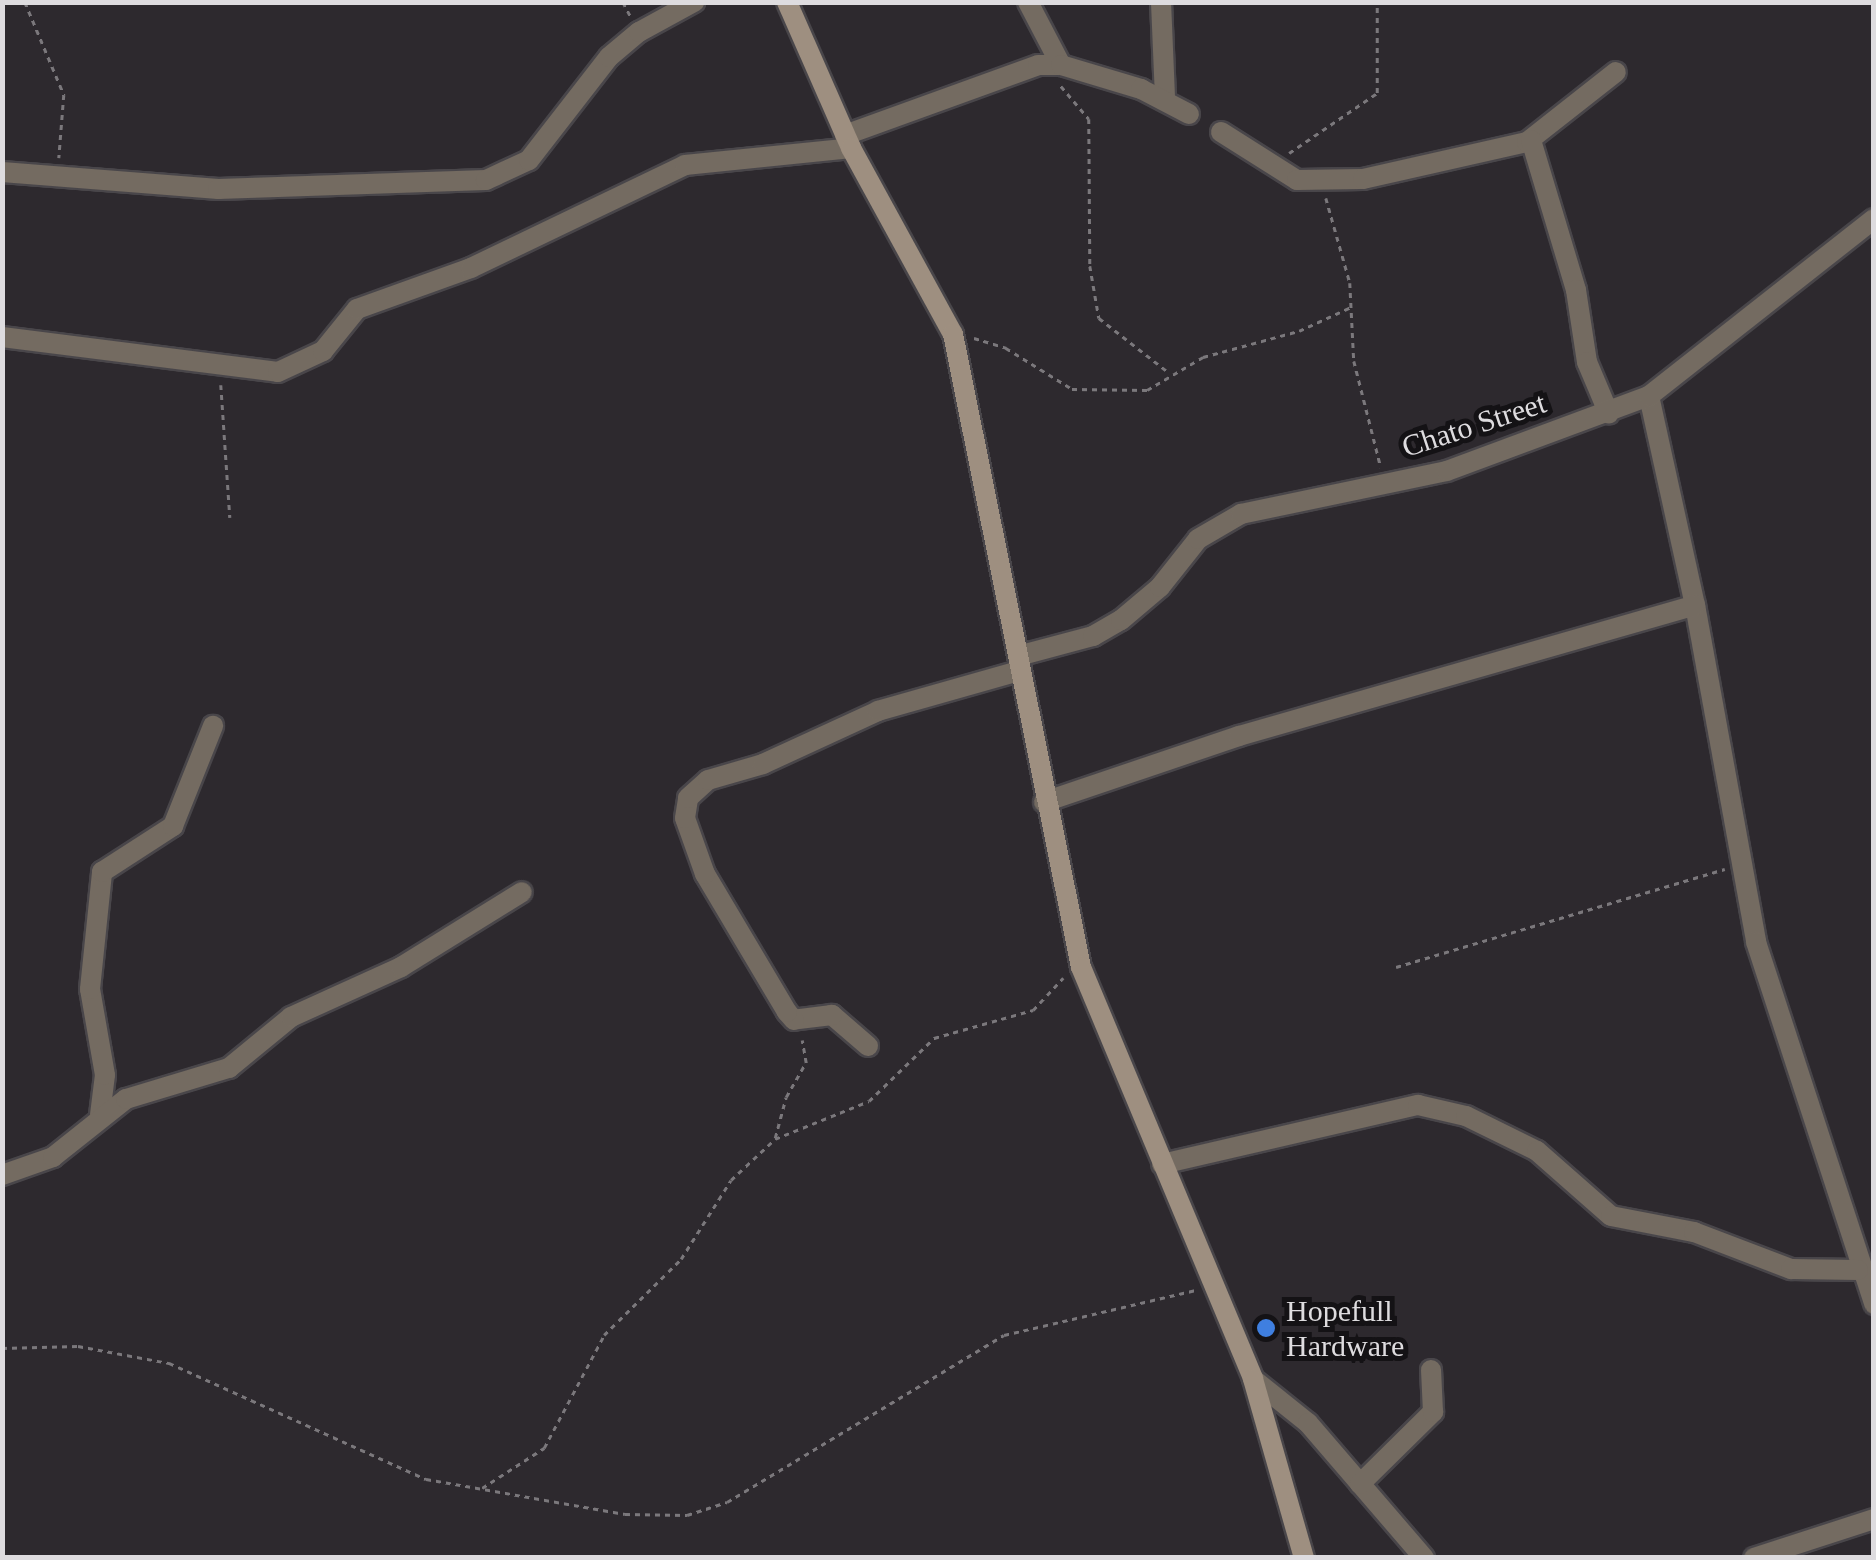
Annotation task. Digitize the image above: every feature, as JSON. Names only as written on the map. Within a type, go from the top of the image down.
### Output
[{"type":"street","points":[[2,172],[218,189],[486,180],[529,160],[609,57],[638,32],[694,2]]},
{"type":"street","points":[[787,2],[848,141],[953,334],[1044,802],[1081,967],[1253,1379],[1304,1558]]},
{"type":"street","points":[[1028,2],[1061,65]]},
{"type":"street","points":[[1162,2],[1166,99]]},
{"type":"street","points":[[2,337],[256,372],[294,369],[323,351],[357,309],[472,268],[685,164],[848,141],[1038,65],[1061,65],[1166,99],[1189,114]]},
{"type":"street","points":[[1221,132],[1297,180],[1363,180],[1531,140],[1616,72]]},
{"type":"street","points":[[1531,140],[1576,290],[1587,362],[1609,414]]},
{"type":"street","name":"Chato Street","points":[[794,1020],[705,874],[688,831],[688,798],[708,780],[763,764],[878,711],[1094,636],[1121,620],[1160,587],[1198,539],[1241,514],[1447,471],[1649,396],[1874,219]]},
{"type":"street","points":[[1649,396],[1695,605],[1766,981],[1802,1070],[1858,1270],[1874,1304]]},
{"type":"street","points":[[1044,802],[1225,741],[1695,605]]},
{"type":"street","points":[[100,1114],[104,1075],[90,990],[102,872],[172,826],[213,726]]},
{"type":"street","points":[[2,1175],[53,1157],[100,1114],[126,1099],[229,1068],[290,1018],[400,967],[522,892]]},
{"type":"street","points":[[794,1020],[832,1015],[868,1046]]},
{"type":"street","points":[[1162,1164],[1418,1104],[1466,1116],[1536,1151],[1611,1216],[1694,1232],[1792,1269],[1858,1270]]},
{"type":"street","points":[[1360,1484],[1433,1412],[1431,1370]]},
{"type":"street","points":[[1253,1379],[1308,1423],[1424,1558]]},
{"type":"street","points":[[1754,1558],[1874,1518]]},
{"type":"path","points":[[25,2],[64,95],[57,175]]},
{"type":"path","points":[[1270,166],[1336,115],[1374,97],[1377,2]]},
{"type":"path","points":[[1038,65],[1089,119],[1090,266],[1099,318],[1170,373]]},
{"type":"path","points":[[1321,182],[1352,307],[1354,362],[1386,484]]},
{"type":"path","points":[[953,334],[1006,348],[1072,390],[1148,390],[1170,373],[1352,307]]},
{"type":"path","points":[[218,364],[230,518]]},
{"type":"path","points":[[1396,967],[1743,864]]},
{"type":"path","points":[[482,1488],[544,1448],[604,1335],[681,1259],[731,1180],[775,1139],[869,1101],[934,1038],[1033,1010],[1081,967]]},
{"type":"path","points":[[775,1139],[786,1097],[806,1063],[794,1020]]},
{"type":"path","points":[[2,1348],[78,1346],[169,1363],[401,1470],[625,1514],[702,1512],[1004,1335],[1216,1286]]},
{"type":"place","name":"Hopefull Hardware","points":[[1266,1328]]}]
